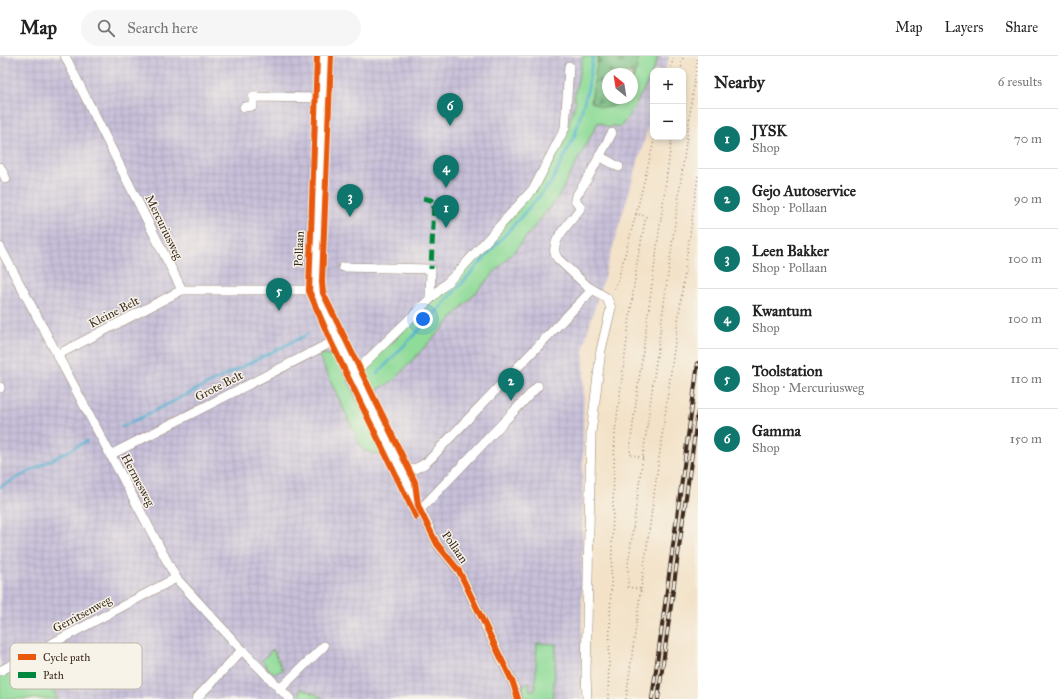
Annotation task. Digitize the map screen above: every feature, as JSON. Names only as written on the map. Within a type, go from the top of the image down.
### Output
[{"type":"street","name":"Mercuriusweg","points":[[65,56],[182,290]]},
{"type":"street","name":"Pollaan","points":[[324,56],[316,290],[402,472],[418,512],[437,544],[459,571],[513,683],[518,699]]},
{"type":"street","points":[[354,373],[460,270],[534,188],[564,128],[570,66]]},
{"type":"street","points":[[244,107],[252,106],[253,97],[322,98]]},
{"type":"street","points":[[587,699],[586,675],[591,434],[601,350],[611,308],[606,298],[592,290],[558,259],[554,249],[559,236],[581,207],[575,198],[612,133]]},
{"type":"street","points":[[599,156],[619,167]]},
{"type":"street","points":[[0,167],[6,179]]},
{"type":"street","name":"Hermesweg","points":[[0,247],[176,578],[285,696]]},
{"type":"street","points":[[343,266],[431,269],[430,299]]},
{"type":"street","points":[[182,290],[316,290]]},
{"type":"street","name":"Kleine Belt","points":[[57,355],[182,290]]},
{"type":"street","points":[[402,472],[428,462],[592,290]]},
{"type":"street","name":"Grote Belt","points":[[110,455],[338,339]]},
{"type":"street","points":[[418,512],[538,386]]},
{"type":"street","name":"Gerritsenweg","points":[[53,643],[176,578]]},
{"type":"street","points":[[285,696],[290,680],[324,646]]},
{"type":"street","points":[[196,699],[242,650]]},
{"type":"street","name":"Gerritsenweg","points":[[0,671],[10,666]]},
{"type":"path","points":[[671,68],[674,56]]},
{"type":"path","points":[[681,68],[683,56]]},
{"type":"path","points":[[641,589],[628,587],[627,579],[698,56]]},
{"type":"path","points":[[606,298],[618,280],[654,140]]},
{"type":"path","points":[[643,458],[630,454],[631,440],[672,140]]},
{"type":"path","points":[[626,699],[698,176]]},
{"type":"path","points":[[608,699],[615,432],[637,264],[646,216],[636,214]]},
{"type":"path","points":[[274,650],[290,680]]},
{"type":"shaded area","points":[[0,56],[669,56],[666,68],[650,68],[650,121],[584,344],[581,699],[0,699]]},
{"type":"green space","points":[[583,56],[598,56],[591,102],[602,102],[602,104],[636,104],[624,123],[619,128],[612,125],[610,128],[598,122],[558,197],[518,247],[393,381],[373,392],[367,379],[365,369],[387,344],[391,344],[510,219],[537,185],[553,161],[564,139],[576,101],[574,97]]},
{"type":"green space","points":[[598,56],[639,56],[637,68],[602,68],[602,104],[616,104],[608,108],[591,102]]},
{"type":"green space","points":[[639,56],[658,56],[654,68],[650,68],[650,76],[638,100],[638,68],[637,68]]},
{"type":"green space","points":[[323,354],[336,356],[382,452],[378,455],[362,449],[319,356]]},
{"type":"green space","points":[[537,643],[556,644],[553,699],[526,699],[522,686],[530,682],[529,690],[535,690]]},
{"type":"green space","points":[[273,649],[283,670],[276,673],[272,672],[262,661]]},
{"type":"green space","points":[[9,672],[10,689],[53,689],[58,699],[0,699],[0,676]]},
{"type":"green space","points":[[301,688],[322,697],[321,699],[301,699]]},
{"type":"waterway","points":[[377,374],[439,309],[551,183],[575,135],[588,88],[593,56]]},
{"type":"waterway","points":[[122,427],[308,334]]},
{"type":"waterway","points":[[0,487],[87,441]]},
{"type":"railway","points":[[652,699],[698,363]]},
{"type":"railway","points":[[658,699],[698,411]]},
{"type":"marked path","points":[[423,198],[431,200],[434,204],[431,269]]},
{"type":"cycle path","points":[[317,56],[309,291],[331,342],[416,517]]},
{"type":"cycle path","points":[[331,56],[322,282],[323,293],[415,482],[420,510],[437,544],[459,571],[513,683],[518,699]]},
{"type":"place","name":"Gamma","points":[[450,126]]},
{"type":"place","name":"Kwantum","points":[[446,188]]},
{"type":"place","name":"Leen Bakker","points":[[350,217]]},
{"type":"place","name":"JYSK","points":[[446,228]]},
{"type":"place","name":"Toolstation","points":[[279,311]]},
{"type":"place","name":"Gejo Autoservice","points":[[511,401]]}]
